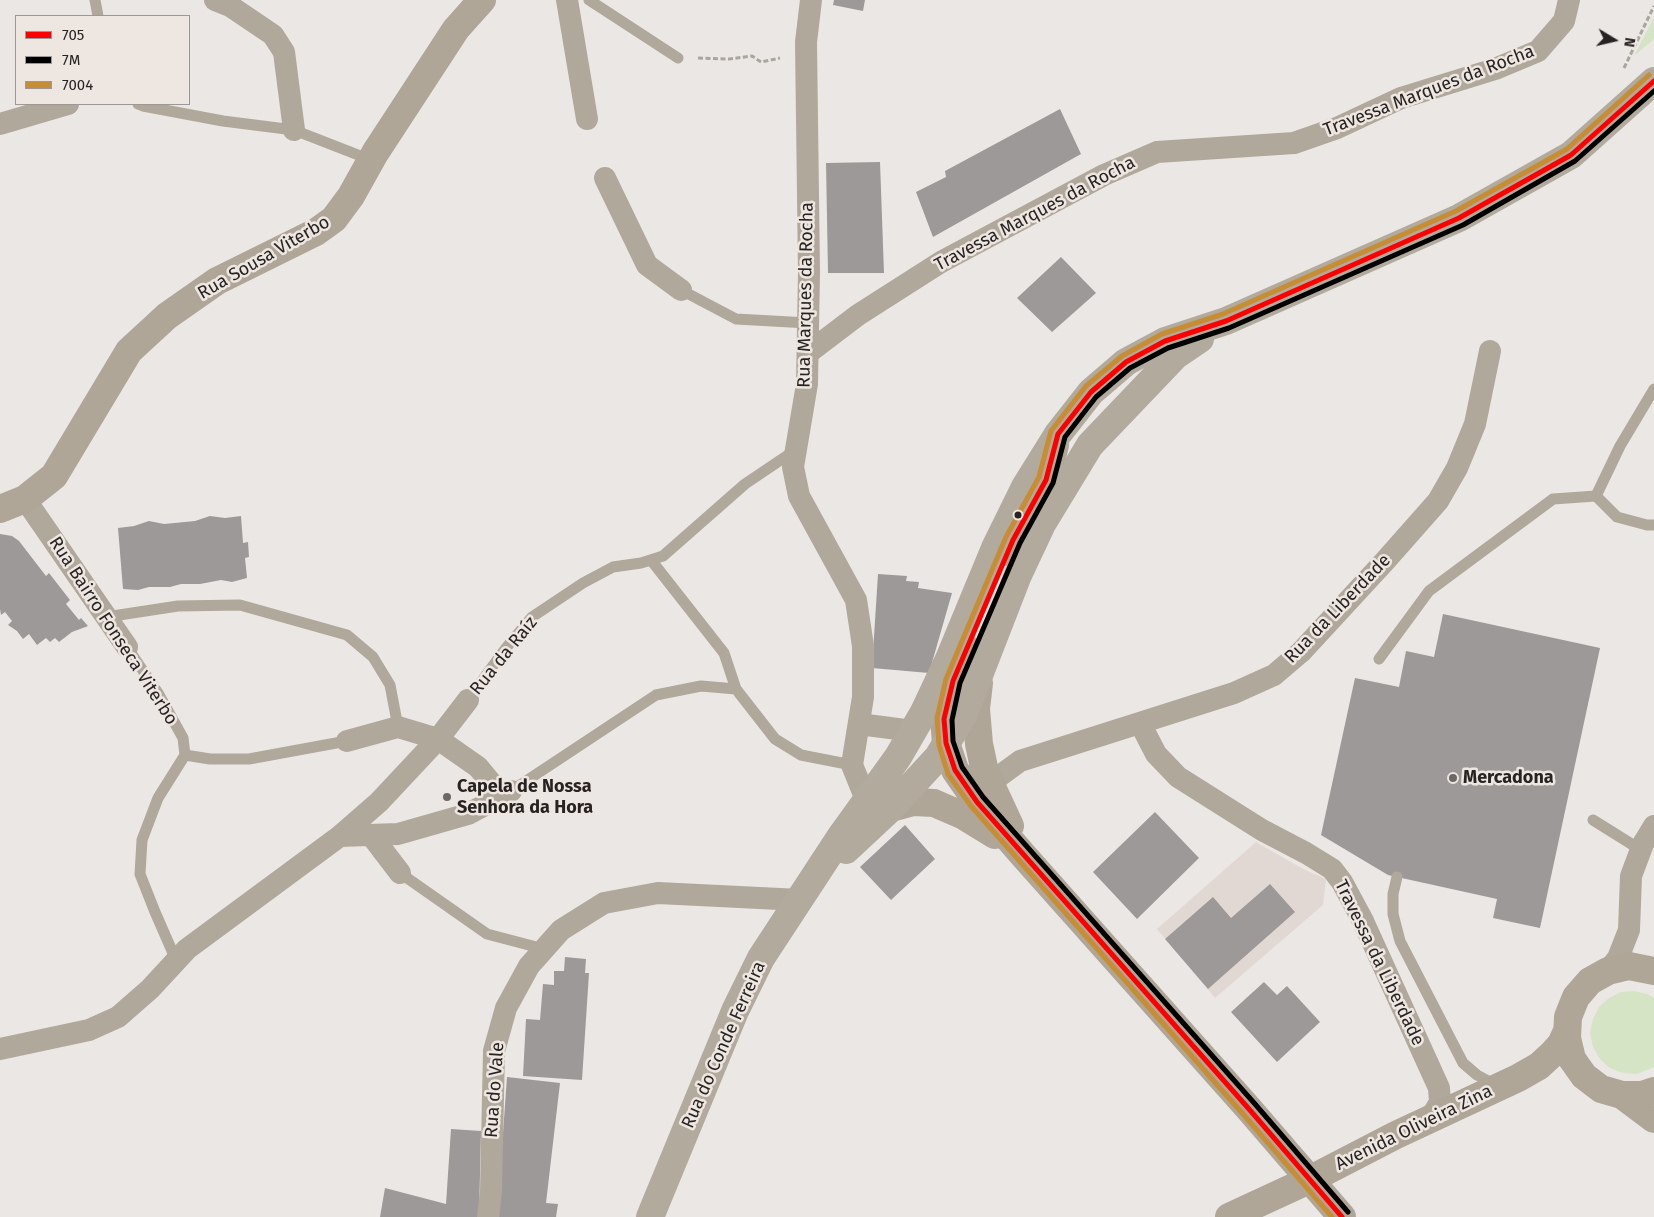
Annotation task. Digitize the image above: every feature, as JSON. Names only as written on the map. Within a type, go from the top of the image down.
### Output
[{"type":"main road","name":"Rua do Conde Ferreira","points":[[879,805],[898,757],[924,712],[949,659],[999,539],[1025,487],[1058,434],[1091,392],[1126,362],[1166,341],[1226,321],[1459,218],[1571,154],[1654,81]]},
{"type":"main road","name":"Rua do Conde Ferreira","points":[[650,1217],[735,1011],[761,958],[806,891],[879,805],[938,757],[964,714],[1018,575],[1042,524],[1090,445],[1175,356],[1226,321]]},
{"type":"street","points":[[215,0],[230,6],[273,35],[284,52],[294,130]]},
{"type":"street","name":"Rua Sousa Viterbo","points":[[0,509],[25,499],[54,476],[129,351],[166,316],[217,281],[316,232],[334,219],[351,196],[371,160],[456,29],[482,0]]},
{"type":"street","points":[[567,0],[587,118]]},
{"type":"street","name":"Rua Marques da Rocha","points":[[811,0],[806,53],[807,384],[793,467],[799,496],[856,600],[863,646],[863,697],[852,765]]},
{"type":"street","name":"Travessa Marques da Rocha","points":[[808,353],[858,315],[941,262],[1104,175],[1157,152],[1294,143],[1337,128],[1401,98],[1495,68],[1538,51],[1564,21],[1568,0]]},
{"type":"street","points":[[0,124],[65,105]]},
{"type":"street","points":[[605,178],[647,265],[681,290]]},
{"type":"street","name":"Rua da Liberdade","points":[[990,783],[1020,761],[1234,693],[1274,675],[1301,652],[1438,500],[1456,468],[1475,424],[1490,351]]},
{"type":"street","name":"Rua do Conde Ferreira","points":[[946,743],[944,719],[953,681],[1014,540],[1046,480],[1058,434]]},
{"type":"street","name":"Rua Bairro Fonseca Viterbo","points":[[25,499],[127,647]]},
{"type":"street","points":[[981,669],[976,709],[979,744],[985,772],[1023,855]]},
{"type":"street","name":"Rua da Raíz","points":[[0,1049],[89,1030],[118,1017],[150,989],[187,949],[340,836],[379,802],[438,739],[468,700]]},
{"type":"street","name":"Travessa da Liberdade","points":[[1140,723],[1156,754],[1178,777],[1262,830],[1332,868],[1342,882],[1363,921],[1438,1088],[1440,1102],[1430,1119]]},
{"type":"street","points":[[859,724],[913,731]]},
{"type":"street","points":[[340,836],[398,834],[468,814],[506,794],[478,767],[438,739],[398,727],[347,741]]},
{"type":"street","points":[[946,743],[955,770],[977,802],[1342,1217]]},
{"type":"street","points":[[852,765],[879,805],[912,802],[934,803],[964,816],[1023,855]]},
{"type":"street","points":[[1608,971],[1618,958],[1629,930],[1631,876],[1643,844],[1654,826]]},
{"type":"street","points":[[371,835],[400,873]]},
{"type":"street","name":"Rua do Vale","points":[[488,1217],[491,1191],[494,1051],[506,1008],[529,966],[561,930],[604,903],[658,893],[806,891]]},
{"type":"street","points":[[1630,910],[1632,933],[1635,942],[1638,950],[1652,970]]},
{"type":"street","name":"Avenida Oliveira Zina","points":[[1652,970],[1629,966],[1608,971],[1590,981],[1576,997],[1568,1017],[1566,1038],[1572,1059],[1584,1076],[1601,1089],[1622,1095],[1642,1095],[1654,1091]]},
{"type":"street","name":"Avenida Oliveira Zina","points":[[1229,1217],[1309,1180],[1539,1066],[1561,1044],[1567,1031]]},
{"type":"street","name":"Avenida Oliveira Zina","points":[[1513,1080],[1556,1074],[1584,1076]]},
{"type":"street","points":[[1622,1095],[1654,1119]]},
{"type":"lane","points":[[95,0],[98,15]]},
{"type":"lane","points":[[590,0],[678,58]]},
{"type":"lane","points":[[140,105],[223,122],[294,130],[371,160]]},
{"type":"lane","points":[[681,290],[736,319],[808,323]]},
{"type":"lane","points":[[1596,496],[1620,446],[1654,389]]},
{"type":"lane","name":"Rua da Raíz","points":[[468,700],[506,648],[532,617],[583,583],[613,567],[641,563],[663,556],[745,484],[796,450]]},
{"type":"lane","points":[[1596,496],[1617,518],[1654,525]]},
{"type":"lane","points":[[1379,659],[1429,591],[1554,499],[1596,496]]},
{"type":"lane","points":[[651,560],[724,654],[736,688],[775,739],[801,755],[852,765]]},
{"type":"lane","points":[[106,617],[178,606],[240,605],[348,635],[373,657],[390,685],[398,727]]},
{"type":"lane","name":"Rua Bairro Fonseca Viterbo","points":[[127,647],[158,693],[183,738],[185,755]]},
{"type":"lane","points":[[506,794],[656,695],[701,686],[736,688]]},
{"type":"lane","points":[[176,960],[140,874],[142,840],[154,806],[185,755],[210,759],[249,759],[347,741]]},
{"type":"lane","points":[[1593,820],[1641,850]]},
{"type":"lane","points":[[400,873],[487,934],[544,949]]},
{"type":"lane","points":[[1397,877],[1393,914],[1400,940],[1456,1053],[1463,1064],[1477,1075],[1492,1083],[1513,1080]]},
{"type":"path","points":[[1620,76],[1654,6]]},
{"type":"path","points":[[678,58],[729,59],[752,56],[761,62],[806,53]]},
{"type":"shaded area","points":[[1256,842],[1305,870],[1326,879],[1323,905],[1215,998],[1157,929]]},
{"type":"green space","points":[[1654,17],[1654,39],[1634,56]]},
{"type":"green space","points":[[1634,991],[1654,998],[1654,1067],[1637,1074],[1623,1073],[1610,1068],[1600,1059],[1593,1047],[1590,1033],[1593,1019],[1599,1007],[1609,998],[1621,992]]},
{"type":"building","points":[[834,0],[865,0],[863,11],[833,5]]},
{"type":"building","points":[[1060,109],[1081,154],[933,237],[916,192],[946,177],[945,171]]},
{"type":"building","points":[[880,162],[884,273],[828,273],[826,163]]},
{"type":"building","points":[[1061,257],[1096,293],[1052,332],[1017,298]]},
{"type":"building","points":[[210,516],[225,518],[241,516],[243,543],[248,542],[249,557],[245,558],[247,578],[232,582],[221,580],[170,587],[149,587],[138,590],[123,589],[118,528],[134,526],[149,521],[164,524],[195,521]]},
{"type":"building","points":[[0,534],[12,536],[19,541],[46,576],[49,573],[70,600],[66,604],[79,620],[81,618],[88,626],[72,632],[59,642],[55,638],[50,642],[46,638],[37,645],[29,634],[23,639],[17,631],[8,625],[12,621],[5,612],[1,615],[0,609]]},
{"type":"building","points":[[878,574],[907,576],[906,581],[919,582],[918,588],[952,593],[929,673],[872,668]]},
{"type":"building","name":"Mercadona","points":[[1443,614],[1600,648],[1540,928],[1493,918],[1497,899],[1388,875],[1321,835],[1355,678],[1399,687],[1406,651],[1434,657]]},
{"type":"building","points":[[1155,812],[1199,858],[1137,919],[1093,872]]},
{"type":"building","points":[[905,825],[935,859],[891,900],[860,867]]},
{"type":"building","points":[[1270,884],[1295,912],[1208,989],[1165,939],[1213,897],[1231,918]]},
{"type":"building","points":[[565,957],[586,959],[585,973],[589,973],[582,1080],[523,1076],[526,1019],[540,1020],[543,984],[554,985],[554,971],[564,971]]},
{"type":"building","points":[[1264,982],[1277,995],[1287,986],[1320,1022],[1277,1062],[1231,1012]]},
{"type":"building","points":[[507,1077],[560,1083],[546,1203],[558,1204],[556,1217],[497,1217]]},
{"type":"building","points":[[451,1129],[481,1131],[479,1217],[380,1217],[385,1188],[446,1204]]},
{"type":"transit line","name":"7004","points":[[1332,1217],[971,806],[948,774],[939,745],[937,718],[946,679],[1006,537],[1039,477],[1051,431],[1086,386],[1122,356],[1162,334],[1223,314],[1456,211],[1567,149],[1649,75]]},
{"type":"transit line","name":"705","points":[[1342,1217],[977,802],[955,770],[946,743],[944,719],[953,681],[1013,540],[1046,480],[1058,434],[1091,392],[1126,362],[1165,341],[1226,321],[1459,218],[1571,155],[1654,81]]},
{"type":"transit line","name":"7M","points":[[1348,1212],[983,797],[962,767],[953,741],[952,720],[960,683],[1020,543],[1053,483],[1065,437],[1096,397],[1130,368],[1168,348],[1229,328],[1463,225],[1575,161],[1654,91]]},
{"type":"place","name":"Mercadona","points":[[1453,778]]},
{"type":"place","name":"Capela de Nossa Senhora da Hora","points":[[447,797]]}]
